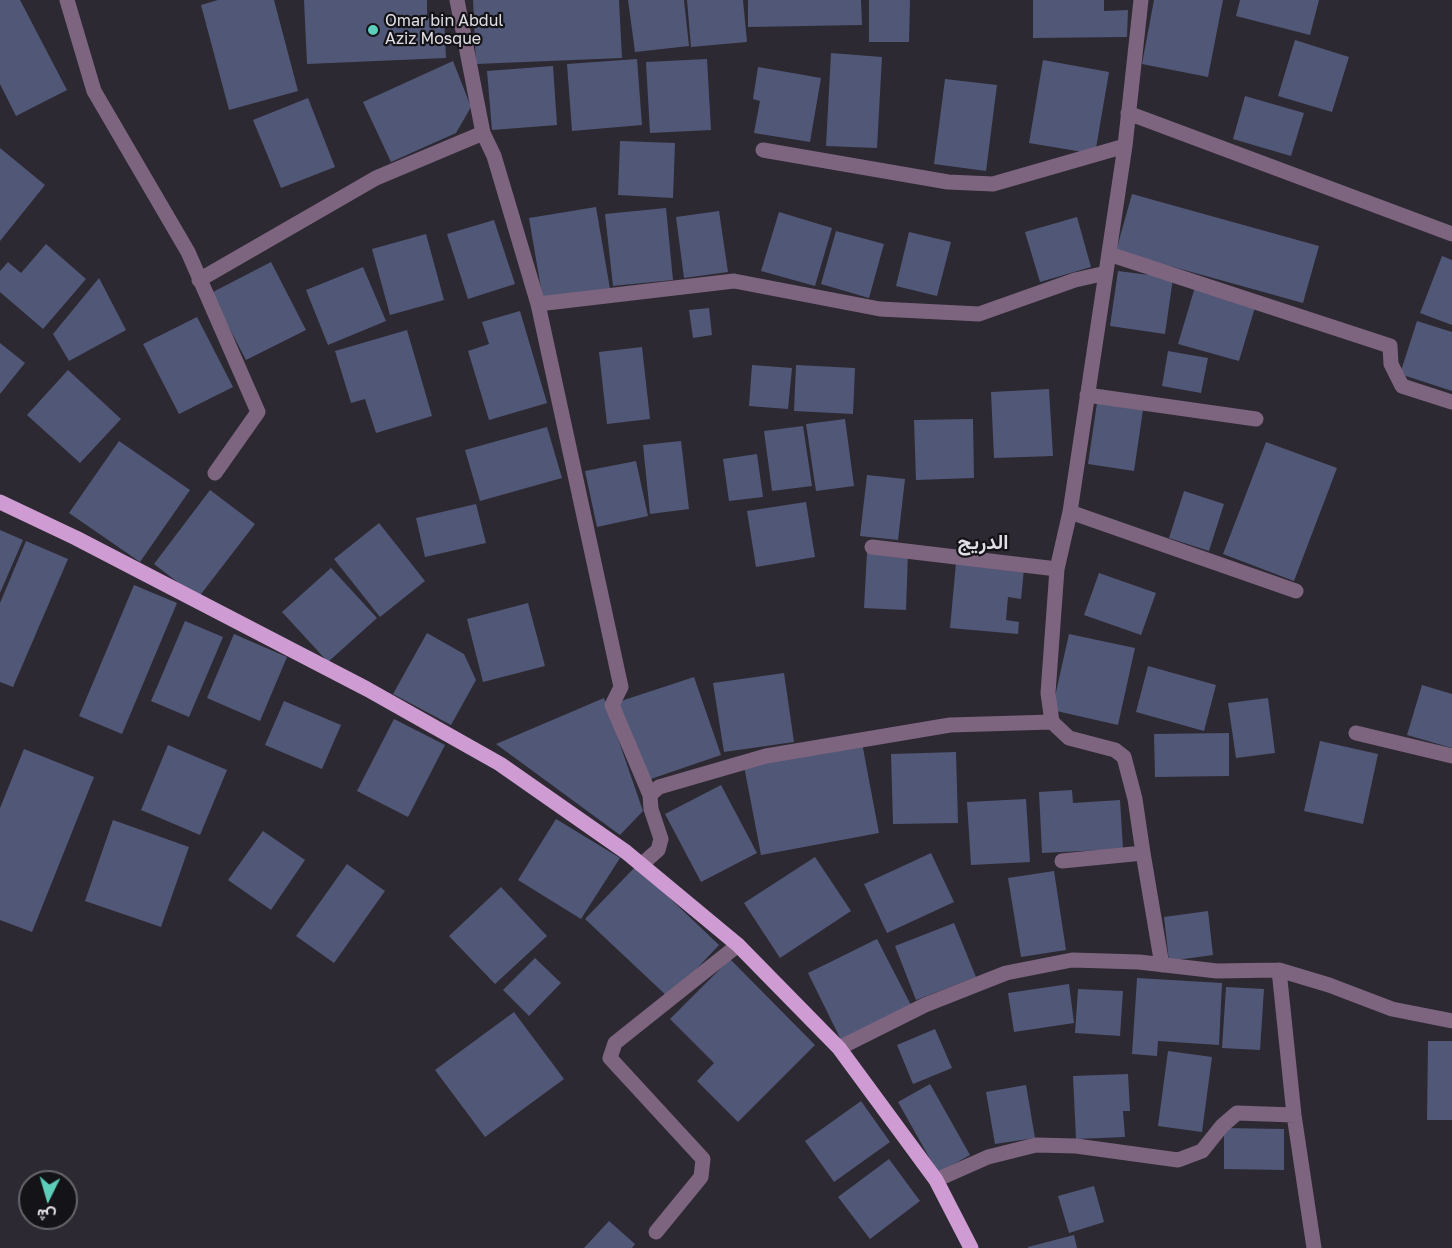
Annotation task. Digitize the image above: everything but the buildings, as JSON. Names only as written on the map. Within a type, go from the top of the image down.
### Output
[{"type":"main road","points":[[0,502],[76,538],[357,684],[490,758],[597,831],[738,945],[839,1048],[936,1180],[971,1248]]},
{"type":"street","points":[[67,0],[94,92],[188,252],[258,412],[215,473]]},
{"type":"street","points":[[457,0],[483,133],[494,156],[538,304],[621,687],[612,705],[650,795],[651,809],[661,839],[658,850],[641,865]]},
{"type":"street","points":[[1140,0],[1125,146],[1070,512],[1057,569],[1048,693],[1052,722],[1069,738],[1115,750],[1124,757],[1135,799],[1162,965]]},
{"type":"street","points":[[1128,113],[1452,234]]},
{"type":"street","points":[[199,280],[376,178],[483,133]]},
{"type":"street","points":[[763,150],[948,182],[993,184],[1125,146]]},
{"type":"street","points":[[1108,254],[1390,346],[1391,364],[1402,386],[1452,402]]},
{"type":"street","points":[[538,304],[734,281],[880,309],[979,314],[1076,280],[1106,273]]},
{"type":"street","points":[[1088,395],[1256,419]]},
{"type":"street","points":[[1070,512],[1296,591]]},
{"type":"street","points":[[872,547],[1057,569]]},
{"type":"street","points":[[650,795],[659,787],[766,756],[950,725],[1052,722]]},
{"type":"street","points":[[1356,733],[1452,756]]},
{"type":"street","points":[[1062,861],[1143,853]]},
{"type":"street","points":[[656,1232],[701,1177],[703,1159],[610,1058],[615,1043],[738,945]]},
{"type":"street","points":[[839,1048],[925,1005],[1006,973],[1072,960],[1162,965],[1217,971],[1279,970],[1329,985],[1392,1009],[1452,1021]]},
{"type":"street","points":[[1279,970],[1294,1115],[1314,1248]]},
{"type":"street","points":[[936,1180],[988,1157],[1036,1145],[1076,1146],[1178,1160],[1202,1151],[1222,1126],[1237,1113],[1294,1115]]},
{"type":"place","name":"Omar bin Abdul Aziz Mosque","points":[[373,30]]},
{"type":"district","name":"الدريج","points":[[983,543]]}]
